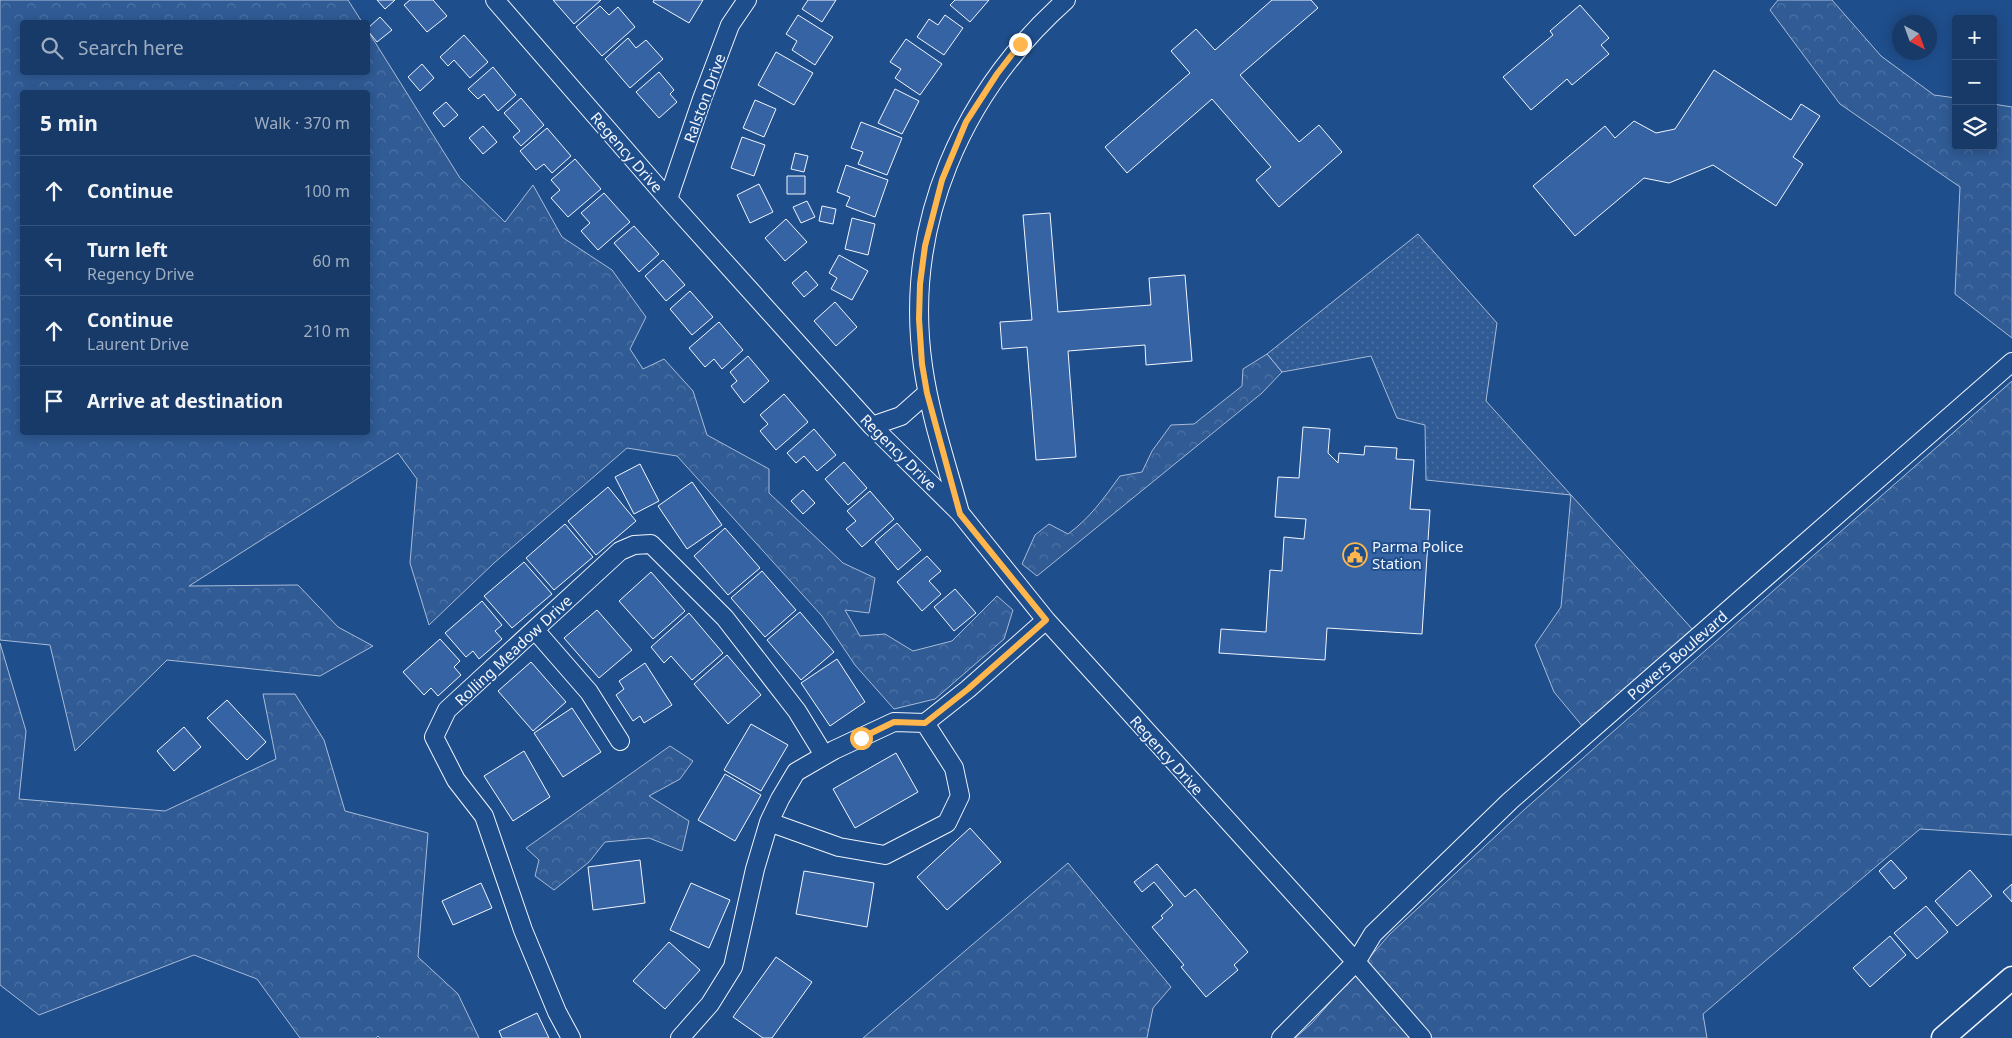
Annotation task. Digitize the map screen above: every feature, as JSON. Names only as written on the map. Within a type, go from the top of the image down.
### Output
[{"type":"main road","points":[[1943,1038],[2012,978]]},
{"type":"street","name":"Regency Drive","points":[[495,0],[668,199],[872,426],[960,514],[1046,620],[1356,962],[1422,1038]]},
{"type":"street","name":"Ralston Drive","points":[[668,199],[702,99],[730,25],[747,0]]},
{"type":"street","points":[[960,514],[927,393],[920,341],[920,284],[928,228],[942,180],[966,122],[997,74],[1020,44],[1066,0]]},
{"type":"street","name":"Powers Boulevard","points":[[1281,1038],[1356,962],[1373,934],[1510,801],[2012,362]]},
{"type":"street","points":[[872,426],[902,416],[927,393]]},
{"type":"street","name":"Rolling Meadow Drive","points":[[571,1038],[557,1012],[523,930],[484,816],[456,780],[434,737],[448,710],[620,551],[634,546],[651,544],[725,618],[797,711],[824,755]]},
{"type":"street","points":[[680,1038],[710,1004],[733,967],[755,869],[769,822],[796,772],[824,755],[894,722],[925,723],[968,689],[1046,620]]},
{"type":"street","points":[[535,630],[589,692],[620,741]]},
{"type":"street","points":[[769,822],[839,847],[885,855],[947,823],[960,796],[954,768],[925,723]]},
{"type":"green space","points":[[0,0],[348,0],[361,20],[20,20],[20,75],[370,75],[370,34],[460,178],[505,222],[533,185],[562,237],[612,270],[646,317],[630,349],[643,369],[664,359],[693,391],[707,435],[769,469],[769,493],[843,563],[875,578],[869,613],[845,610],[860,636],[885,634],[913,651],[952,641],[997,596],[1013,610],[1004,639],[935,699],[894,709],[855,665],[822,616],[677,456],[627,448],[494,563],[429,625],[410,563],[417,479],[398,453],[189,586],[298,585],[338,627],[373,646],[320,676],[167,660],[75,751],[50,645],[0,640]]},
{"type":"green space","points":[[1778,0],[1832,0],[1881,56],[1934,95],[1952,97],[1952,150],[1997,150],[1997,105],[2012,107],[2012,338],[1955,294],[1960,187],[1840,104],[1770,10]]},
{"type":"green space","points":[[1418,234],[1497,323],[1486,401],[1571,495],[1426,480],[1425,425],[1397,418],[1371,356],[1282,372],[1267,354]]},
{"type":"green space","points":[[1267,354],[1282,372],[1262,393],[1037,576],[1022,564],[1035,535],[1049,524],[1068,534],[1076,528],[1102,500],[1120,476],[1142,472],[1152,451],[1171,425],[1194,424],[1242,386],[1243,369]]},
{"type":"green space","points":[[2012,381],[2012,835],[1920,829],[1703,1014],[1707,1038],[1295,1038],[1312,1023],[1390,934],[1525,809]]},
{"type":"green space","points":[[1571,495],[1694,631],[1584,728],[1554,692],[1535,645],[1561,607]]},
{"type":"green space","points":[[0,643],[26,731],[19,799],[165,811],[276,759],[263,694],[295,694],[324,740],[345,811],[428,833],[418,957],[458,994],[479,1038],[380,1038],[378,1036],[376,1038],[300,1038],[257,979],[194,955],[39,1015],[0,985]]},
{"type":"green space","points":[[670,746],[693,761],[680,779],[649,796],[689,821],[682,851],[649,838],[605,842],[589,862],[554,890],[535,876],[539,860],[526,848]]},
{"type":"green space","points":[[1068,863],[1171,987],[1153,1008],[1147,1038],[863,1038]]},
{"type":"building","points":[[377,0],[395,0],[385,9]]},
{"type":"building","points":[[410,0],[433,0],[447,16],[427,32],[404,5]]},
{"type":"building","points":[[553,0],[601,0],[574,24]]},
{"type":"building","points":[[654,0],[703,0],[689,23],[653,2]]},
{"type":"building","points":[[808,0],[836,0],[822,22],[802,9]]},
{"type":"building","points":[[955,0],[989,0],[970,22],[950,5]]},
{"type":"building","points":[[1272,0],[1311,0],[1318,8],[1240,75],[1299,142],[1319,125],[1342,152],[1279,207],[1256,180],[1271,167],[1212,99],[1127,173],[1105,147],[1190,73],[1171,51],[1196,29],[1215,50]]},
{"type":"building","points":[[1580,5],[1609,38],[1601,45],[1609,54],[1572,85],[1567,79],[1531,110],[1503,77],[1553,35],[1550,31]]},
{"type":"building","points":[[600,6],[609,15],[618,7],[635,27],[602,56],[576,27]]},
{"type":"building","points":[[798,15],[833,37],[815,65],[792,50],[797,41],[786,34]]},
{"type":"building","points":[[945,15],[963,28],[944,55],[917,37],[929,19],[938,25]]},
{"type":"building","points":[[380,17],[392,30],[377,42],[370,33],[370,26]]},
{"type":"building","points":[[464,35],[488,62],[470,78],[454,60],[448,66],[440,57]]},
{"type":"building","points":[[628,38],[636,48],[646,40],[663,59],[630,88],[605,59]]},
{"type":"building","points":[[906,39],[942,64],[920,95],[895,78],[901,69],[890,62]]},
{"type":"building","points":[[776,52],[813,73],[794,105],[758,85]]},
{"type":"building","points":[[422,64],[434,78],[420,91],[408,77]]},
{"type":"building","points":[[493,67],[516,95],[498,111],[484,94],[478,99],[468,89]]},
{"type":"building","points":[[1714,70],[1791,120],[1801,104],[1820,116],[1793,157],[1803,164],[1776,206],[1713,165],[1669,183],[1644,178],[1575,236],[1533,186],[1605,126],[1615,138],[1634,121],[1656,133],[1675,129]]},
{"type":"building","points":[[659,72],[674,90],[670,94],[677,102],[659,118],[636,92]]},
{"type":"building","points":[[895,89],[919,101],[902,134],[878,123]]},
{"type":"building","points":[[521,98],[544,125],[521,146],[513,137],[520,131],[504,113]]},
{"type":"building","points":[[755,100],[776,109],[764,137],[743,128]]},
{"type":"building","points":[[446,102],[458,115],[444,127],[433,113]]},
{"type":"building","points":[[861,122],[902,138],[887,175],[858,164],[863,152],[851,148]]},
{"type":"building","points":[[483,126],[497,142],[483,154],[469,138]]},
{"type":"building","points":[[547,128],[571,156],[552,173],[544,164],[536,170],[520,151]]},
{"type":"building","points":[[742,137],[765,145],[754,176],[731,168]]},
{"type":"building","points":[[795,153],[808,156],[804,172],[791,169]]},
{"type":"building","points":[[575,159],[601,189],[568,217],[551,198],[560,190],[551,180]]},
{"type":"building","points":[[846,165],[888,180],[875,217],[846,206],[850,197],[837,192]]},
{"type":"building","points":[[787,176],[805,176],[805,194],[787,194]]},
{"type":"building","points":[[759,184],[773,212],[750,223],[737,195]]},
{"type":"building","points":[[604,193],[630,222],[598,250],[581,231],[590,223],[581,213]]},
{"type":"building","points":[[807,201],[815,217],[801,223],[793,207]]},
{"type":"building","points":[[822,206],[836,209],[833,224],[819,221]]},
{"type":"building","points":[[1050,213],[1058,312],[1151,305],[1149,278],[1185,275],[1192,361],[1146,365],[1145,345],[1068,351],[1076,457],[1036,460],[1027,347],[1002,349],[1000,322],[1032,320],[1023,215]]},
{"type":"building","points":[[852,218],[875,224],[868,255],[845,249]]},
{"type":"building","points":[[786,219],[807,242],[785,261],[765,238]]},
{"type":"building","points":[[634,226],[659,254],[639,272],[614,243]]},
{"type":"building","points":[[839,255],[868,271],[852,300],[831,289],[837,278],[829,273]]},
{"type":"building","points":[[663,260],[685,285],[666,301],[645,276]]},
{"type":"building","points":[[806,271],[818,285],[804,297],[792,283]]},
{"type":"building","points":[[690,291],[713,317],[692,335],[670,309]]},
{"type":"building","points":[[835,302],[857,327],[836,346],[814,321]]},
{"type":"building","points":[[719,322],[743,350],[722,369],[714,359],[705,367],[689,348]]},
{"type":"building","points":[[748,356],[769,381],[744,403],[731,386],[737,381],[730,372]]},
{"type":"building","points":[[784,394],[808,422],[776,450],[760,431],[768,424],[760,415]]},
{"type":"building","name":"Parma Police Station","points":[[1303,427],[1330,429],[1328,453],[1338,463],[1339,453],[1364,455],[1365,446],[1397,448],[1396,459],[1414,460],[1410,509],[1430,510],[1422,634],[1327,628],[1325,660],[1219,653],[1221,629],[1266,632],[1270,570],[1282,571],[1284,537],[1304,539],[1306,519],[1275,517],[1278,477],[1299,478]]},
{"type":"building","points":[[814,429],[836,455],[817,471],[804,456],[796,463],[787,453]]},
{"type":"building","points":[[844,462],[867,488],[848,505],[825,479]]},
{"type":"building","points":[[640,464],[659,501],[634,514],[615,477]]},
{"type":"building","points":[[692,482],[722,525],[687,549],[658,506]]},
{"type":"building","points":[[608,487],[636,521],[596,555],[568,521]]},
{"type":"building","points":[[803,490],[815,503],[803,514],[791,501]]},
{"type":"building","points":[[870,491],[894,519],[862,547],[846,529],[856,521],[847,511]]},
{"type":"building","points":[[897,523],[921,550],[898,570],[875,542]]},
{"type":"building","points":[[565,524],[593,557],[554,590],[526,558]]},
{"type":"building","points":[[725,528],[760,568],[728,595],[694,556]]},
{"type":"building","points":[[927,556],[941,571],[929,581],[941,594],[922,611],[897,582]]},
{"type":"building","points":[[524,562],[552,594],[512,628],[484,596]]},
{"type":"building","points":[[762,571],[796,610],[765,637],[731,598]]},
{"type":"building","points":[[651,572],[685,611],[653,639],[619,601]]},
{"type":"building","points":[[955,589],[976,613],[954,631],[934,607]]},
{"type":"building","points":[[482,601],[502,625],[495,631],[502,639],[479,659],[473,651],[466,657],[445,633]]},
{"type":"building","points":[[597,610],[632,650],[599,678],[564,638]]},
{"type":"building","points":[[800,612],[834,652],[801,680],[767,640]]},
{"type":"building","points":[[689,613],[723,653],[692,680],[671,656],[664,663],[651,647]]},
{"type":"building","points":[[440,639],[460,661],[454,667],[461,675],[438,696],[431,688],[424,695],[403,672]]},
{"type":"building","points":[[727,655],[761,695],[728,724],[694,684]]},
{"type":"building","points":[[837,659],[865,702],[830,726],[801,683]]},
{"type":"building","points":[[531,662],[566,702],[533,731],[498,691]]},
{"type":"building","points":[[645,663],[672,705],[644,723],[640,716],[633,721],[616,695],[624,689],[619,681]]},
{"type":"building","points":[[227,700],[266,742],[247,760],[207,718]]},
{"type":"building","points":[[572,708],[601,752],[563,777],[534,733]]},
{"type":"building","points":[[751,724],[788,745],[761,791],[724,770]]},
{"type":"building","points":[[184,727],[201,747],[174,771],[157,751]]},
{"type":"building","points":[[524,751],[550,797],[513,821],[484,776]]},
{"type":"building","points":[[896,753],[918,792],[855,828],[833,789]]},
{"type":"building","points":[[725,774],[761,795],[735,841],[698,820]]},
{"type":"building","points":[[970,828],[1001,862],[947,910],[917,877]]},
{"type":"building","points":[[640,860],[645,903],[593,910],[588,867]]},
{"type":"building","points":[[1891,860],[1907,878],[1894,889],[1879,871]]},
{"type":"building","points":[[1157,864],[1185,897],[1195,889],[1248,952],[1234,965],[1238,970],[1206,997],[1181,967],[1184,965],[1152,927],[1163,918],[1161,916],[1173,905],[1154,882],[1142,892],[1134,882]]},
{"type":"building","points":[[1970,870],[1992,896],[1957,926],[1935,901]]},
{"type":"building","points":[[804,871],[874,883],[867,927],[796,914]]},
{"type":"building","points":[[481,883],[492,908],[453,925],[442,901]]},
{"type":"building","points":[[691,883],[730,900],[709,948],[670,930]]},
{"type":"building","points":[[2012,884],[2012,902],[2003,892]]},
{"type":"building","points":[[1926,906],[1948,932],[1917,959],[1894,933]]},
{"type":"building","points":[[1890,936],[1906,955],[1870,987],[1853,968]]},
{"type":"building","points":[[669,942],[700,970],[665,1009],[633,981]]},
{"type":"building","points":[[776,957],[812,982],[772,1038],[763,1038],[733,1017]]},
{"type":"building","points":[[537,1013],[549,1038],[502,1038],[499,1031]]},
{"type":"place","name":"Parma Police Station","points":[[1355,555]]},
{"type":"route","points":[[861,738],[894,722],[925,723],[968,689],[1046,620],[960,514],[927,393],[922,364],[919,319],[920,284],[925,246],[932,212],[952,152],[966,122],[981,98],[1020,44]]}]
